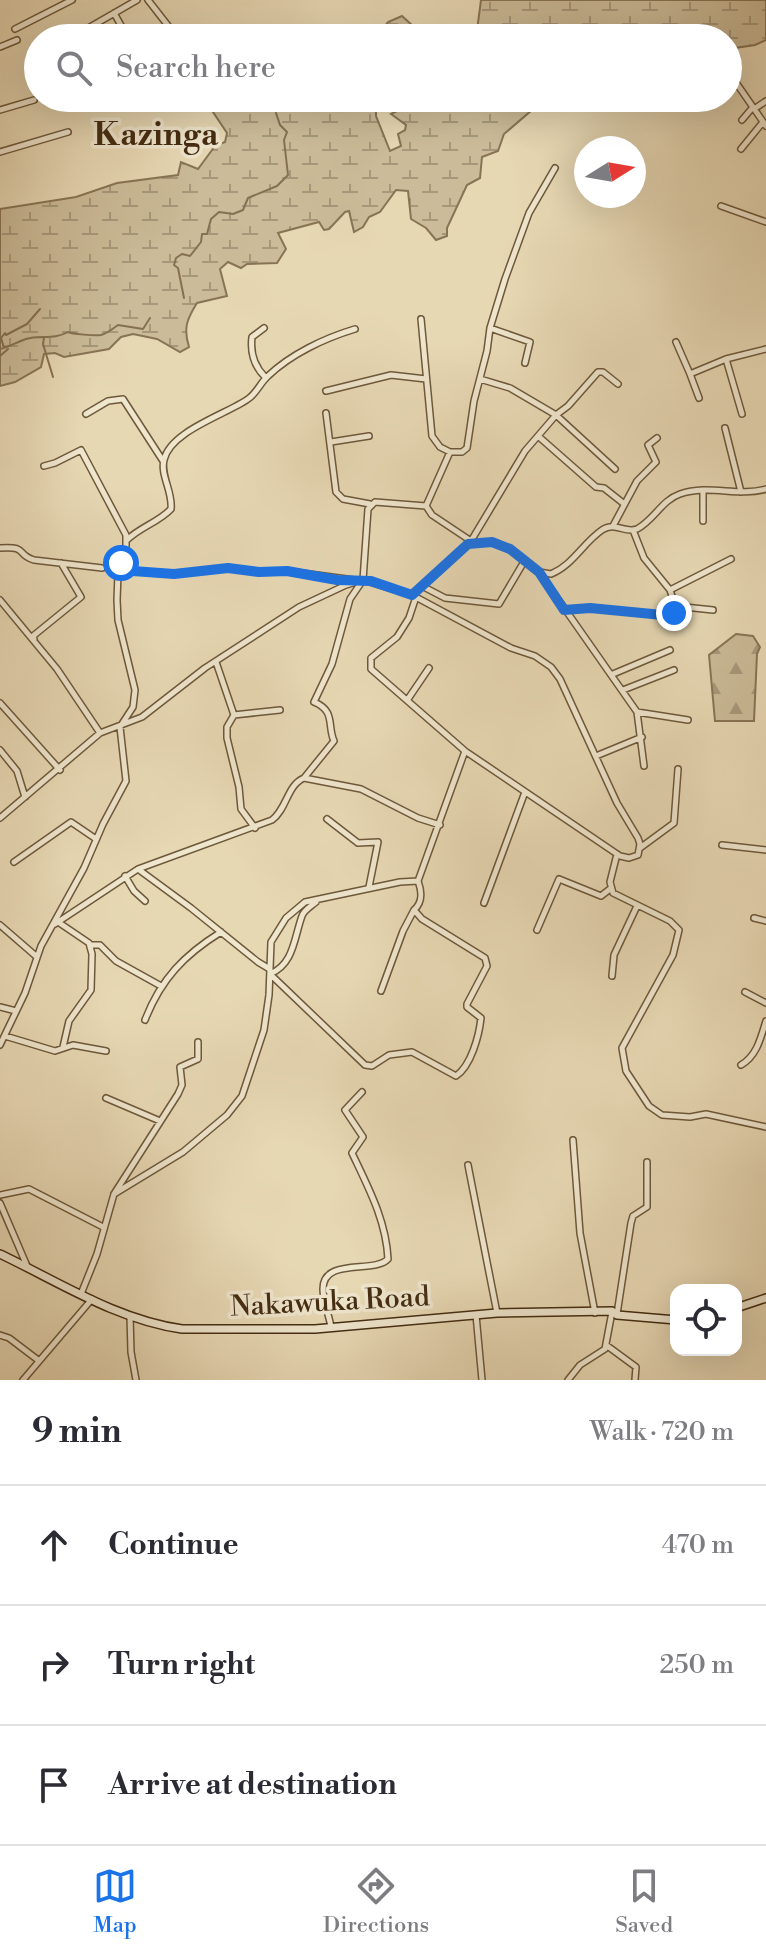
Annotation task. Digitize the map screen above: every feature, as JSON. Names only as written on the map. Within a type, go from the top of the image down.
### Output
[{"type":"main road","name":"Nakawuka Road","points":[[0,1254],[130,1316],[163,1326],[199,1330],[332,1328],[497,1313],[614,1313],[670,1319]]},
{"type":"main road","points":[[742,1306],[766,1298]]},
{"type":"street","points":[[25,24],[72,0]]},
{"type":"street","points":[[95,24],[137,0]]},
{"type":"street","points":[[148,0],[167,24]]},
{"type":"street","points":[[114,13],[120,24]]},
{"type":"street","points":[[15,29],[24,24]]},
{"type":"street","points":[[0,47],[17,40]]},
{"type":"street","points":[[741,149],[765,124],[742,91]]},
{"type":"street","points":[[742,120],[766,101]]},
{"type":"street","points":[[0,110],[24,103]]},
{"type":"street","points":[[0,152],[68,132]]},
{"type":"street","points":[[421,319],[432,436],[449,452],[462,452],[467,448],[490,328],[529,213],[555,168]]},
{"type":"street","points":[[721,206],[766,222]]},
{"type":"street","points":[[264,328],[252,337],[251,346],[255,363],[265,377]]},
{"type":"street","points":[[490,328],[530,342],[525,363]]},
{"type":"street","points":[[163,461],[194,427],[246,401],[265,377],[319,343],[355,329]]},
{"type":"street","points":[[676,342],[699,398]]},
{"type":"street","points":[[690,374],[726,359],[766,349]]},
{"type":"street","points":[[726,359],[742,414]]},
{"type":"street","points":[[119,570],[174,574],[228,568],[363,580],[414,596],[511,648],[535,656],[551,667],[560,679],[617,803],[638,838],[640,852],[633,857],[617,854],[465,751],[381,679],[369,663],[382,647],[397,637],[409,618],[414,596],[422,586],[469,542],[525,451],[556,415],[598,372],[603,372],[618,384]]},
{"type":"street","points":[[326,391],[391,375],[427,379]]},
{"type":"street","points":[[480,379],[503,385],[556,415],[615,469]]},
{"type":"street","points":[[86,414],[108,401],[123,399],[163,461],[172,497],[171,509],[126,541]]},
{"type":"street","points":[[326,413],[338,495],[360,504],[380,502],[426,506]]},
{"type":"street","points":[[725,428],[741,492]]},
{"type":"street","points":[[331,442],[369,436]]},
{"type":"street","points":[[538,436],[596,487],[604,488],[623,503]]},
{"type":"street","points":[[613,526],[637,481],[656,462],[648,445],[657,438]]},
{"type":"street","points":[[0,1045],[25,993],[37,957],[126,781],[120,727],[135,698],[131,665],[118,620],[119,570],[126,535],[81,450],[44,466]]},
{"type":"street","points":[[426,506],[449,459],[449,452]]},
{"type":"street","points":[[633,530],[670,499],[682,493],[766,489]]},
{"type":"street","points":[[703,490],[703,521]]},
{"type":"street","points":[[56,923],[138,869],[255,828],[278,816],[296,782],[304,778],[334,742],[332,721],[320,704],[314,702],[332,664],[350,599],[363,580],[370,504]]},
{"type":"street","points":[[426,506],[432,515],[469,542],[492,542],[510,549],[539,572],[637,712],[644,766]]},
{"type":"street","points":[[539,572],[549,575],[556,572],[603,530],[613,526],[633,530]]},
{"type":"street","points":[[564,610],[590,608],[673,616],[677,612],[670,590],[644,558],[633,530]]},
{"type":"street","points":[[0,548],[15,546],[26,557],[102,568]]},
{"type":"street","points":[[670,590],[731,559]]},
{"type":"street","points":[[422,586],[445,598],[499,604],[525,560]]},
{"type":"street","points":[[34,640],[33,636],[81,597],[61,563]]},
{"type":"street","points":[[0,818],[100,733],[142,717],[216,662],[299,607],[363,580]]},
{"type":"street","points":[[0,600],[86,709],[100,733]]},
{"type":"street","points":[[675,606],[713,610]]},
{"type":"street","points":[[613,674],[670,650]]},
{"type":"street","points":[[216,662],[234,715],[227,727],[227,738],[241,809],[255,828]]},
{"type":"street","points":[[408,699],[429,668]]},
{"type":"street","points":[[623,690],[674,670]]},
{"type":"street","points":[[0,703],[60,770]]},
{"type":"street","points":[[234,715],[280,710]]},
{"type":"street","points":[[637,712],[688,720]]},
{"type":"street","points":[[596,756],[642,737]]},
{"type":"street","points":[[0,750],[17,771],[25,797]]},
{"type":"street","points":[[381,991],[403,931],[420,905],[422,892],[418,881],[465,751]]},
{"type":"street","points":[[639,849],[674,823],[678,769]]},
{"type":"street","points":[[304,778],[361,789],[418,818],[440,825]]},
{"type":"street","points":[[484,903],[525,792]]},
{"type":"street","points":[[327,819],[358,843],[378,842],[369,888]]},
{"type":"street","points":[[14,862],[71,822],[96,839]]},
{"type":"street","points":[[722,845],[766,850]]},
{"type":"street","points":[[537,930],[559,879],[601,896],[610,889],[617,854]]},
{"type":"street","points":[[138,869],[258,962],[268,968],[270,966]]},
{"type":"street","points":[[125,876],[145,901]]},
{"type":"street","points":[[114,1194],[183,1152],[234,1107],[246,1087],[264,1030],[271,942],[282,922],[299,906],[317,900],[418,881]]},
{"type":"street","points":[[610,889],[616,896],[675,924],[679,934],[673,955],[622,1048],[626,1071],[649,1106],[662,1115],[690,1117],[706,1114],[766,1127]]},
{"type":"street","points":[[270,974],[283,966],[293,948],[302,915],[317,900]]},
{"type":"street","points":[[612,976],[617,945],[637,906]]},
{"type":"street","points":[[270,974],[365,1065],[372,1066],[389,1055],[412,1052],[449,1074],[460,1075],[467,1065],[481,1018],[467,1004],[487,962],[422,919],[414,910]]},
{"type":"street","points":[[754,918],[766,921]]},
{"type":"street","points":[[56,923],[91,945],[100,945],[116,961],[161,986]]},
{"type":"street","points":[[0,925],[37,957]]},
{"type":"street","points":[[145,1020],[161,986],[178,964],[221,932]]},
{"type":"street","points":[[63,1047],[69,1021],[91,990],[91,945]]},
{"type":"street","points":[[745,992],[766,1003]]},
{"type":"street","points":[[0,1007],[16,1011]]},
{"type":"street","points":[[741,1065],[758,1046],[766,1021]]},
{"type":"street","points":[[5,1036],[55,1051],[77,1045],[106,1051]]},
{"type":"street","points":[[81,1294],[97,1254],[114,1194],[182,1085],[180,1067],[198,1059],[198,1042]]},
{"type":"street","points":[[332,1328],[323,1289],[325,1280],[338,1269],[382,1264],[388,1259],[370,1189],[352,1153],[363,1137],[345,1110],[362,1092]]},
{"type":"street","points":[[106,1098],[160,1121]]},
{"type":"street","points":[[573,1140],[580,1233],[595,1313]]},
{"type":"street","points":[[568,1380],[574,1370],[606,1345],[633,1216],[647,1207],[647,1162]]},
{"type":"street","points":[[468,1165],[497,1313]]},
{"type":"street","points":[[0,1195],[29,1189],[103,1227]]},
{"type":"street","points":[[0,1203],[28,1267]]},
{"type":"street","points":[[23,1380],[92,1299]]},
{"type":"street","points":[[476,1315],[482,1380]]},
{"type":"street","points":[[130,1316],[136,1380]]},
{"type":"street","points":[[0,1335],[9,1338],[38,1360]]},
{"type":"street","points":[[606,1345],[637,1369],[635,1380]]},
{"type":"green space","points":[[481,0],[766,0],[766,40],[742,47],[742,24],[478,24]]},
{"type":"green space","points":[[402,16],[411,24],[386,24]]},
{"type":"green space","points":[[213,112],[376,112],[390,151],[401,146],[398,134],[405,130],[406,125],[391,114],[395,112],[530,112],[504,134],[498,151],[482,157],[480,178],[467,185],[447,228],[447,236],[436,240],[426,228],[411,219],[408,191],[396,190],[380,212],[369,217],[363,227],[354,232],[349,211],[329,229],[324,230],[319,222],[278,233],[286,249],[277,263],[247,264],[241,268],[228,262],[220,269],[227,296],[197,303],[187,324],[189,347],[180,352],[157,339],[133,334],[121,337],[109,349],[64,357],[55,353],[44,354],[41,367],[15,382],[0,386],[0,209],[76,197],[117,183],[178,175],[181,162],[198,169],[215,146],[225,142],[227,133]]},
{"type":"green space","points":[[736,634],[753,636],[760,647],[757,654],[754,721],[715,721],[709,655]]},
{"type":"waterway","points":[[184,298],[178,268],[174,265],[176,258],[182,254],[190,256],[201,242],[202,234],[207,234],[211,219],[219,212],[233,214],[243,210],[248,198],[277,186],[288,175],[284,140],[287,132],[280,125],[276,113]]},
{"type":"waterway","points":[[4,348],[1,338],[5,333],[27,324],[40,309]]},
{"type":"waterway","points":[[0,349],[26,339],[68,332],[101,335],[118,325],[143,329],[150,318]]},
{"type":"waterway","points":[[44,338],[53,377]]},
{"type":"waterway","points":[[0,356],[8,349]]},
{"type":"district","name":"Kazinga","points":[[156,135]]},
{"type":"route","points":[[121,563],[119,570],[174,574],[228,568],[259,572],[287,571],[337,580],[371,581],[412,595],[468,544],[492,542],[510,549],[539,572],[564,610],[590,608],[673,616],[674,613]]}]
